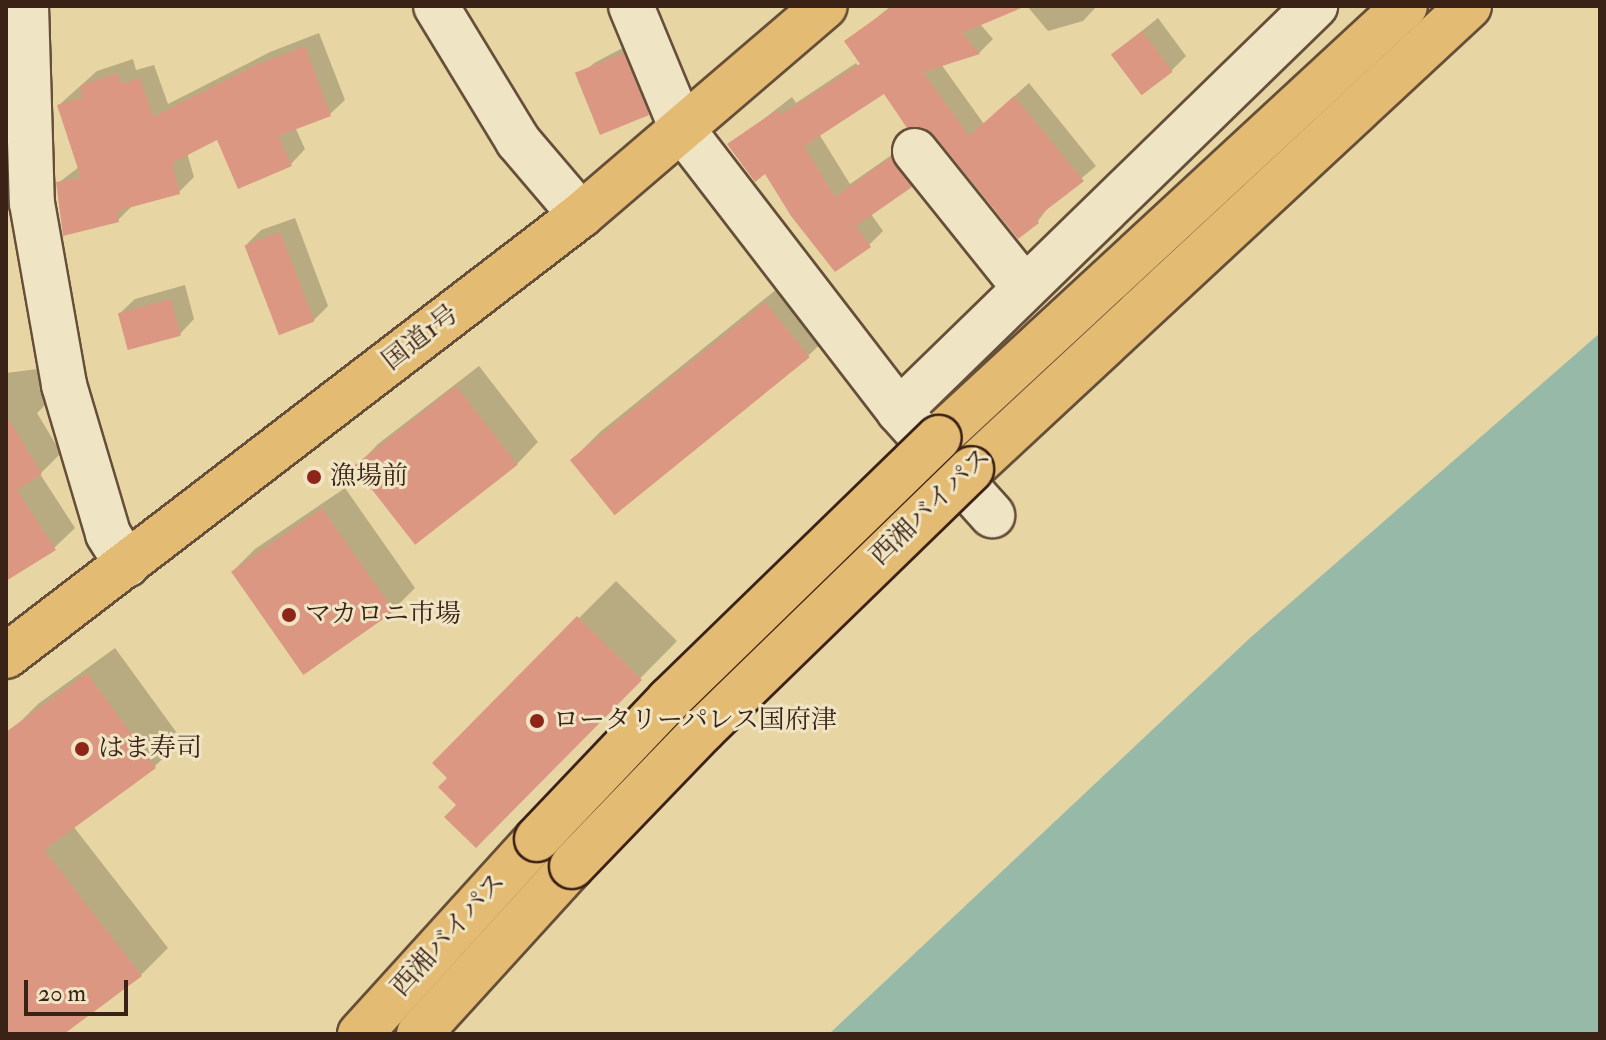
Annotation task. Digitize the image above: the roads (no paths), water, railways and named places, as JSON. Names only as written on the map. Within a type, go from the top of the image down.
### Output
[{"type":"highway","name":"国道1号","points":[[6,656],[581,215],[825,6]]},
{"type":"highway","name":"西湘バイパス","points":[[360,1034],[537,839],[669,700],[938,438],[1405,6]]},
{"type":"highway","name":"西湘バイパス","points":[[419,1034],[572,866],[726,707],[971,469],[1469,6]]},
{"type":"street","points":[[26,6],[19,201],[64,385],[108,534],[127,565]]},
{"type":"street","points":[[436,6],[518,141],[581,215]]},
{"type":"street","points":[[631,6],[682,129],[899,411],[992,515]]},
{"type":"street","points":[[899,411],[1315,6]]},
{"type":"street","points":[[915,151],[1024,287]]},
{"type":"place","name":"漁場前","points":[[314,477]]},
{"type":"place","name":"マカロニ市場","points":[[289,615]]},
{"type":"place","name":"ロータリーパレス国府津","points":[[537,721]]},
{"type":"place","name":"はま寿司","points":[[82,749]]}]
